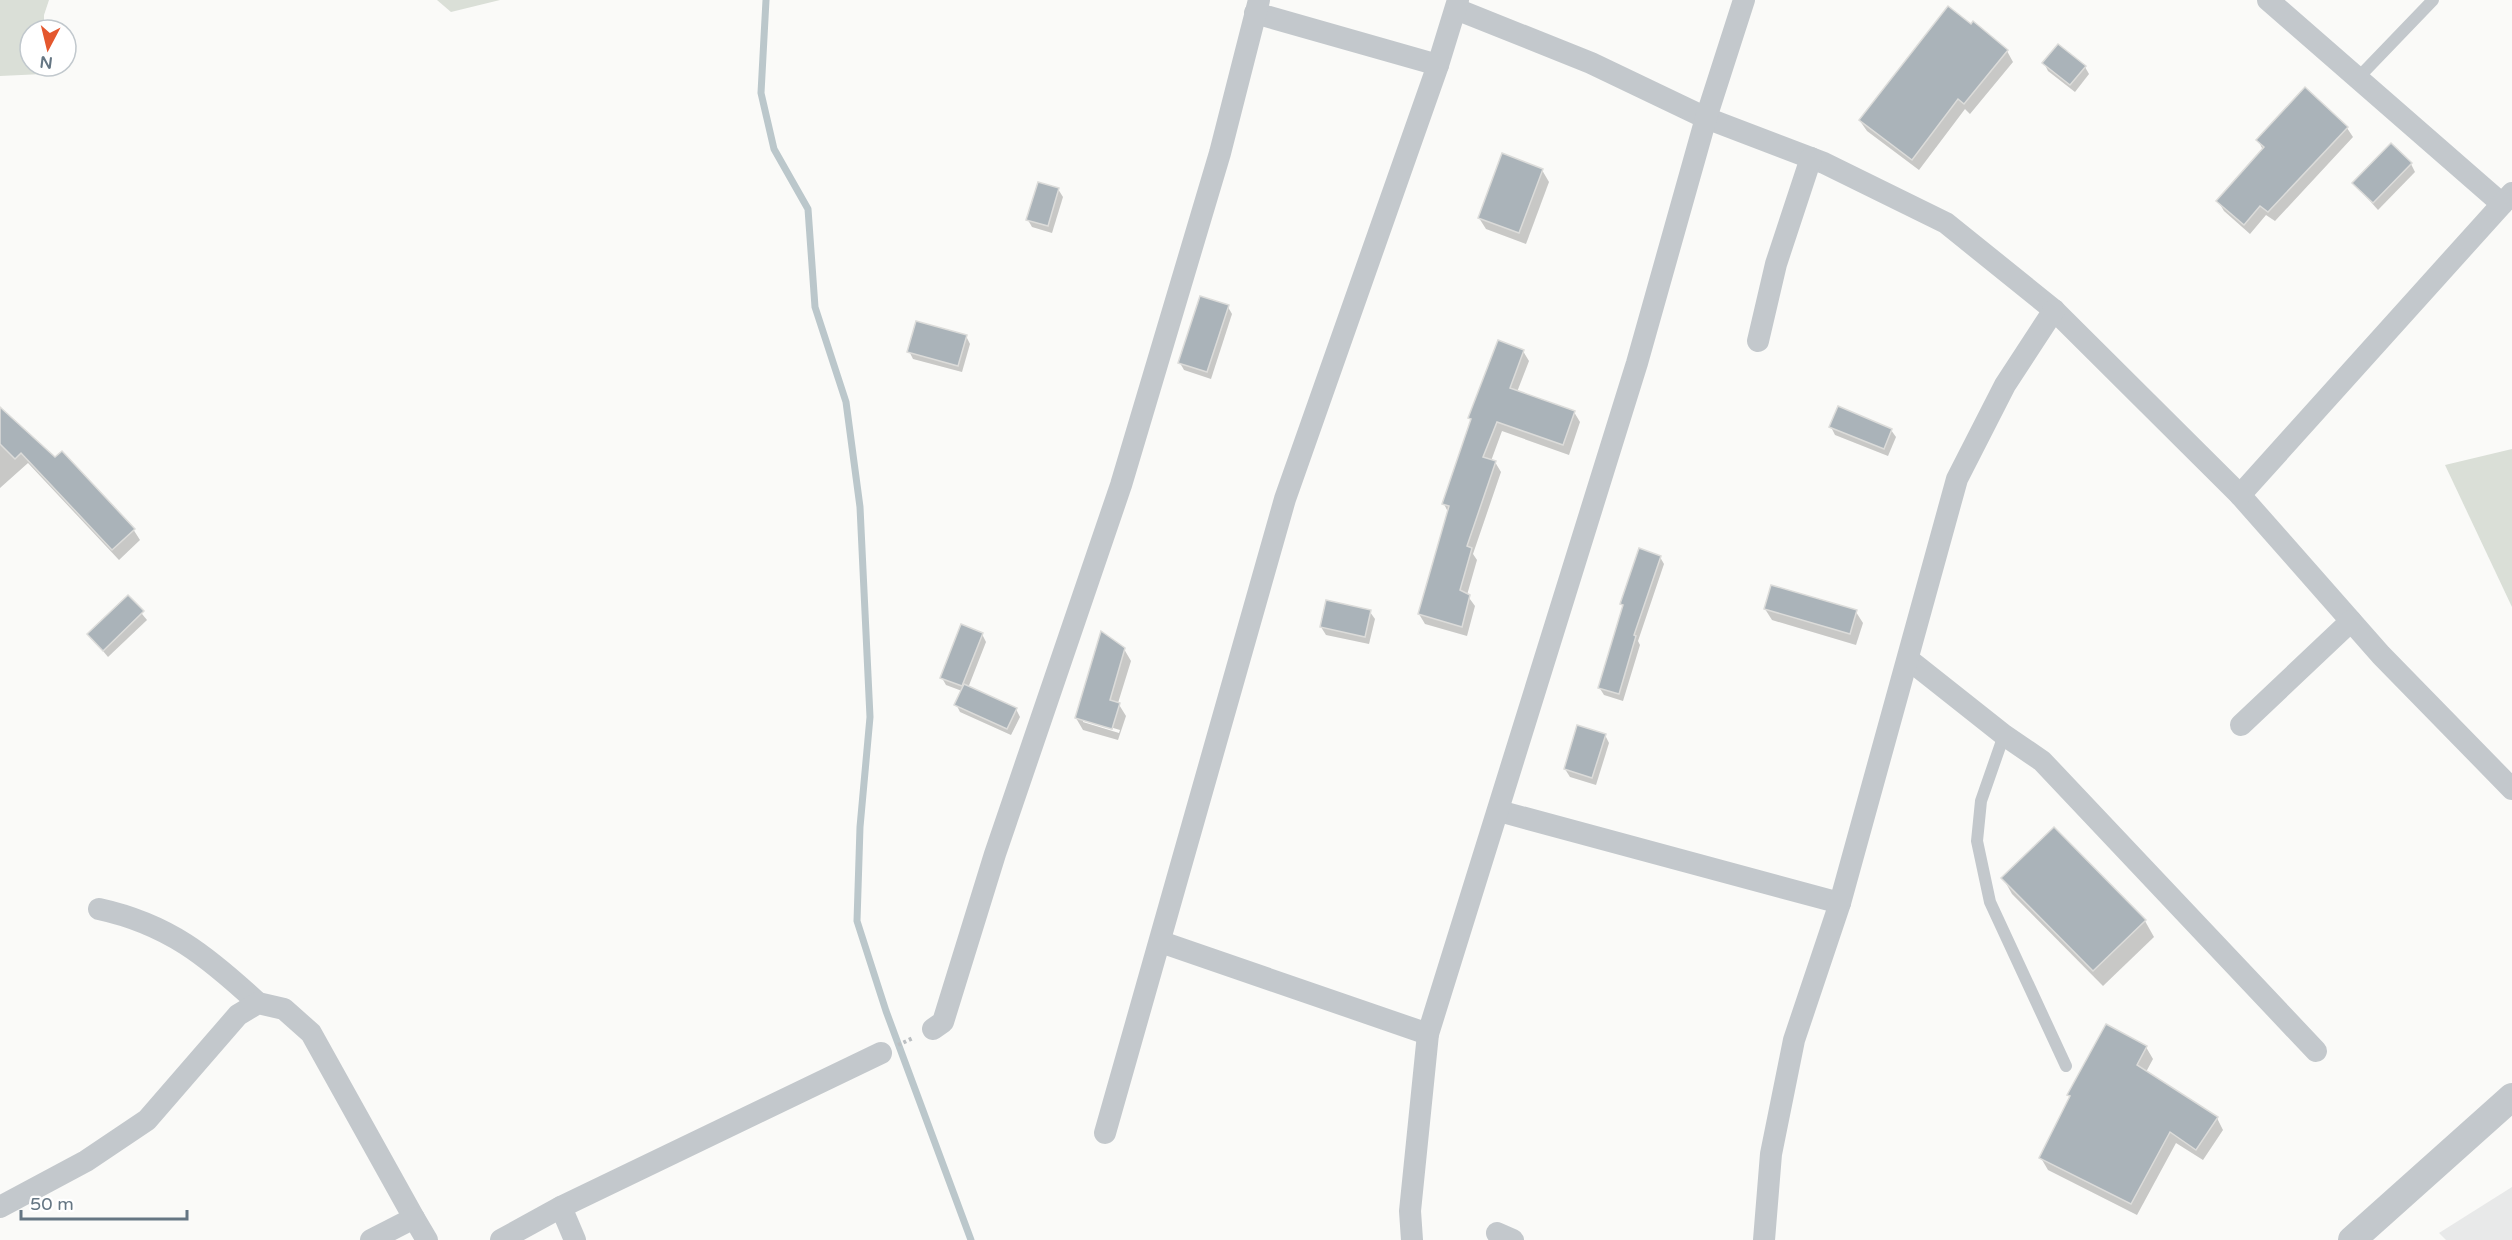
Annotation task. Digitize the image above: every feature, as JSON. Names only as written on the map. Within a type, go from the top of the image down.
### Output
[{"type":"street","points":[[1412,1240],[1410,1211],[1428,1034],[1637,363],[1706,118],[1744,0]]},
{"type":"street","points":[[2240,495],[2507,198],[2358,78],[2268,0]]},
{"type":"street","points":[[1105,1133],[1285,499],[1438,65],[1457,4],[1591,63],[1706,118],[1811,158],[1946,224],[2054,310],[2240,495],[2351,621],[2512,789]]},
{"type":"street","points":[[933,1029],[943,1022],[995,854],[1121,484],[1220,153],[1257,6],[1438,65]]},
{"type":"street","points":[[1758,341],[1776,264],[1811,158]]},
{"type":"street","points":[[1764,1240],[1771,1154],[1794,1040],[1840,903],[1957,478],[2004,385],[2054,310]]},
{"type":"street","points":[[2241,725],[2351,621]]},
{"type":"street","points":[[1908,659],[2004,735],[2042,760],[2316,1050]]},
{"type":"street","points":[[1499,811],[1840,903]]},
{"type":"street","points":[[99,909],[130,915],[158,927],[218,967],[258,1003],[284,1009],[311,1033],[428,1240]]},
{"type":"street","points":[[1161,942],[1428,1034]]},
{"type":"street","points":[[0,1207],[86,1161],[147,1120],[238,1015],[258,1003]]},
{"type":"street","points":[[501,1240],[561,1207],[881,1053]]},
{"type":"street","points":[[2352,1240],[2512,1097]]},
{"type":"street","points":[[561,1207],[575,1240]]},
{"type":"street","points":[[371,1240],[414,1218]]},
{"type":"lane","points":[[2358,78],[2433,0]]},
{"type":"lane","points":[[2004,735],[1981,801],[1977,840],[1990,902],[2066,1066]]},
{"type":"path","points":[[881,1053],[933,1029]]},
{"type":"shaded area","points":[[0,0],[49,0],[44,18],[18,18],[18,75],[0,76]]},
{"type":"shaded area","points":[[437,0],[500,0],[451,12]]},
{"type":"shaded area","points":[[2512,449],[2512,607],[2445,465]]},
{"type":"shaded area","points":[[2512,1187],[2512,1240],[2446,1240],[2439,1233]]},
{"type":"building","points":[[1948,6],[1971,24],[1973,21],[2008,50],[1964,104],[1958,99],[1912,160],[1859,120]]},
{"type":"building","points":[[2058,44],[2086,66],[2070,85],[2042,63]]},
{"type":"building","points":[[2305,87],[2348,127],[2268,212],[2260,206],[2244,225],[2216,201],[2264,147],[2256,140]]},
{"type":"building","points":[[2391,143],[2412,163],[2373,203],[2352,183]]},
{"type":"building","points":[[1502,153],[1543,169],[1519,233],[1478,218]]},
{"type":"building","points":[[1038,182],[1059,188],[1048,226],[1026,220]]},
{"type":"building","points":[[1200,296],[1229,305],[1207,372],[1178,363]]},
{"type":"building","points":[[916,321],[967,335],[958,366],[907,352]]},
{"type":"building","points":[[1498,340],[1524,350],[1510,388],[1575,411],[1563,445],[1497,422],[1483,457],[1496,461],[1467,546],[1472,548],[1460,590],[1470,595],[1462,627],[1418,614],[1449,506],[1442,504],[1471,419],[1468,418]]},
{"type":"building","points":[[1838,406],[1892,429],[1884,449],[1829,427]]},
{"type":"building","points":[[0,407],[55,457],[62,451],[135,529],[112,550],[21,453],[15,459],[0,444]]},
{"type":"building","points":[[1639,548],[1661,556],[1634,635],[1636,636],[1619,694],[1598,688],[1623,605],[1620,604]]},
{"type":"building","points":[[1771,585],[1857,610],[1850,634],[1764,609]]},
{"type":"building","points":[[128,595],[144,611],[103,651],[87,634]]},
{"type":"building","points":[[1326,600],[1371,610],[1365,637],[1320,627]]},
{"type":"building","points":[[961,624],[983,633],[962,686],[940,678]]},
{"type":"building","points":[[1101,631],[1125,648],[1110,700],[1120,703],[1112,729],[1075,718]]},
{"type":"building","points":[[964,684],[1017,708],[1007,729],[954,705]]},
{"type":"building","points":[[1577,725],[1606,734],[1592,778],[1564,769]]},
{"type":"building","points":[[2054,827],[2146,920],[2093,971],[2001,878]]},
{"type":"building","points":[[2106,1024],[2147,1046],[2137,1065],[2218,1117],[2196,1150],[2170,1132],[2131,1204],[2039,1158],[2070,1096],[2067,1095]]},
{"type":"waterway","points":[[766,0],[761,93],[774,149],[808,209],[815,307],[846,402],[860,507],[870,717],[860,827],[857,921],[886,1011],[971,1240]]}]
